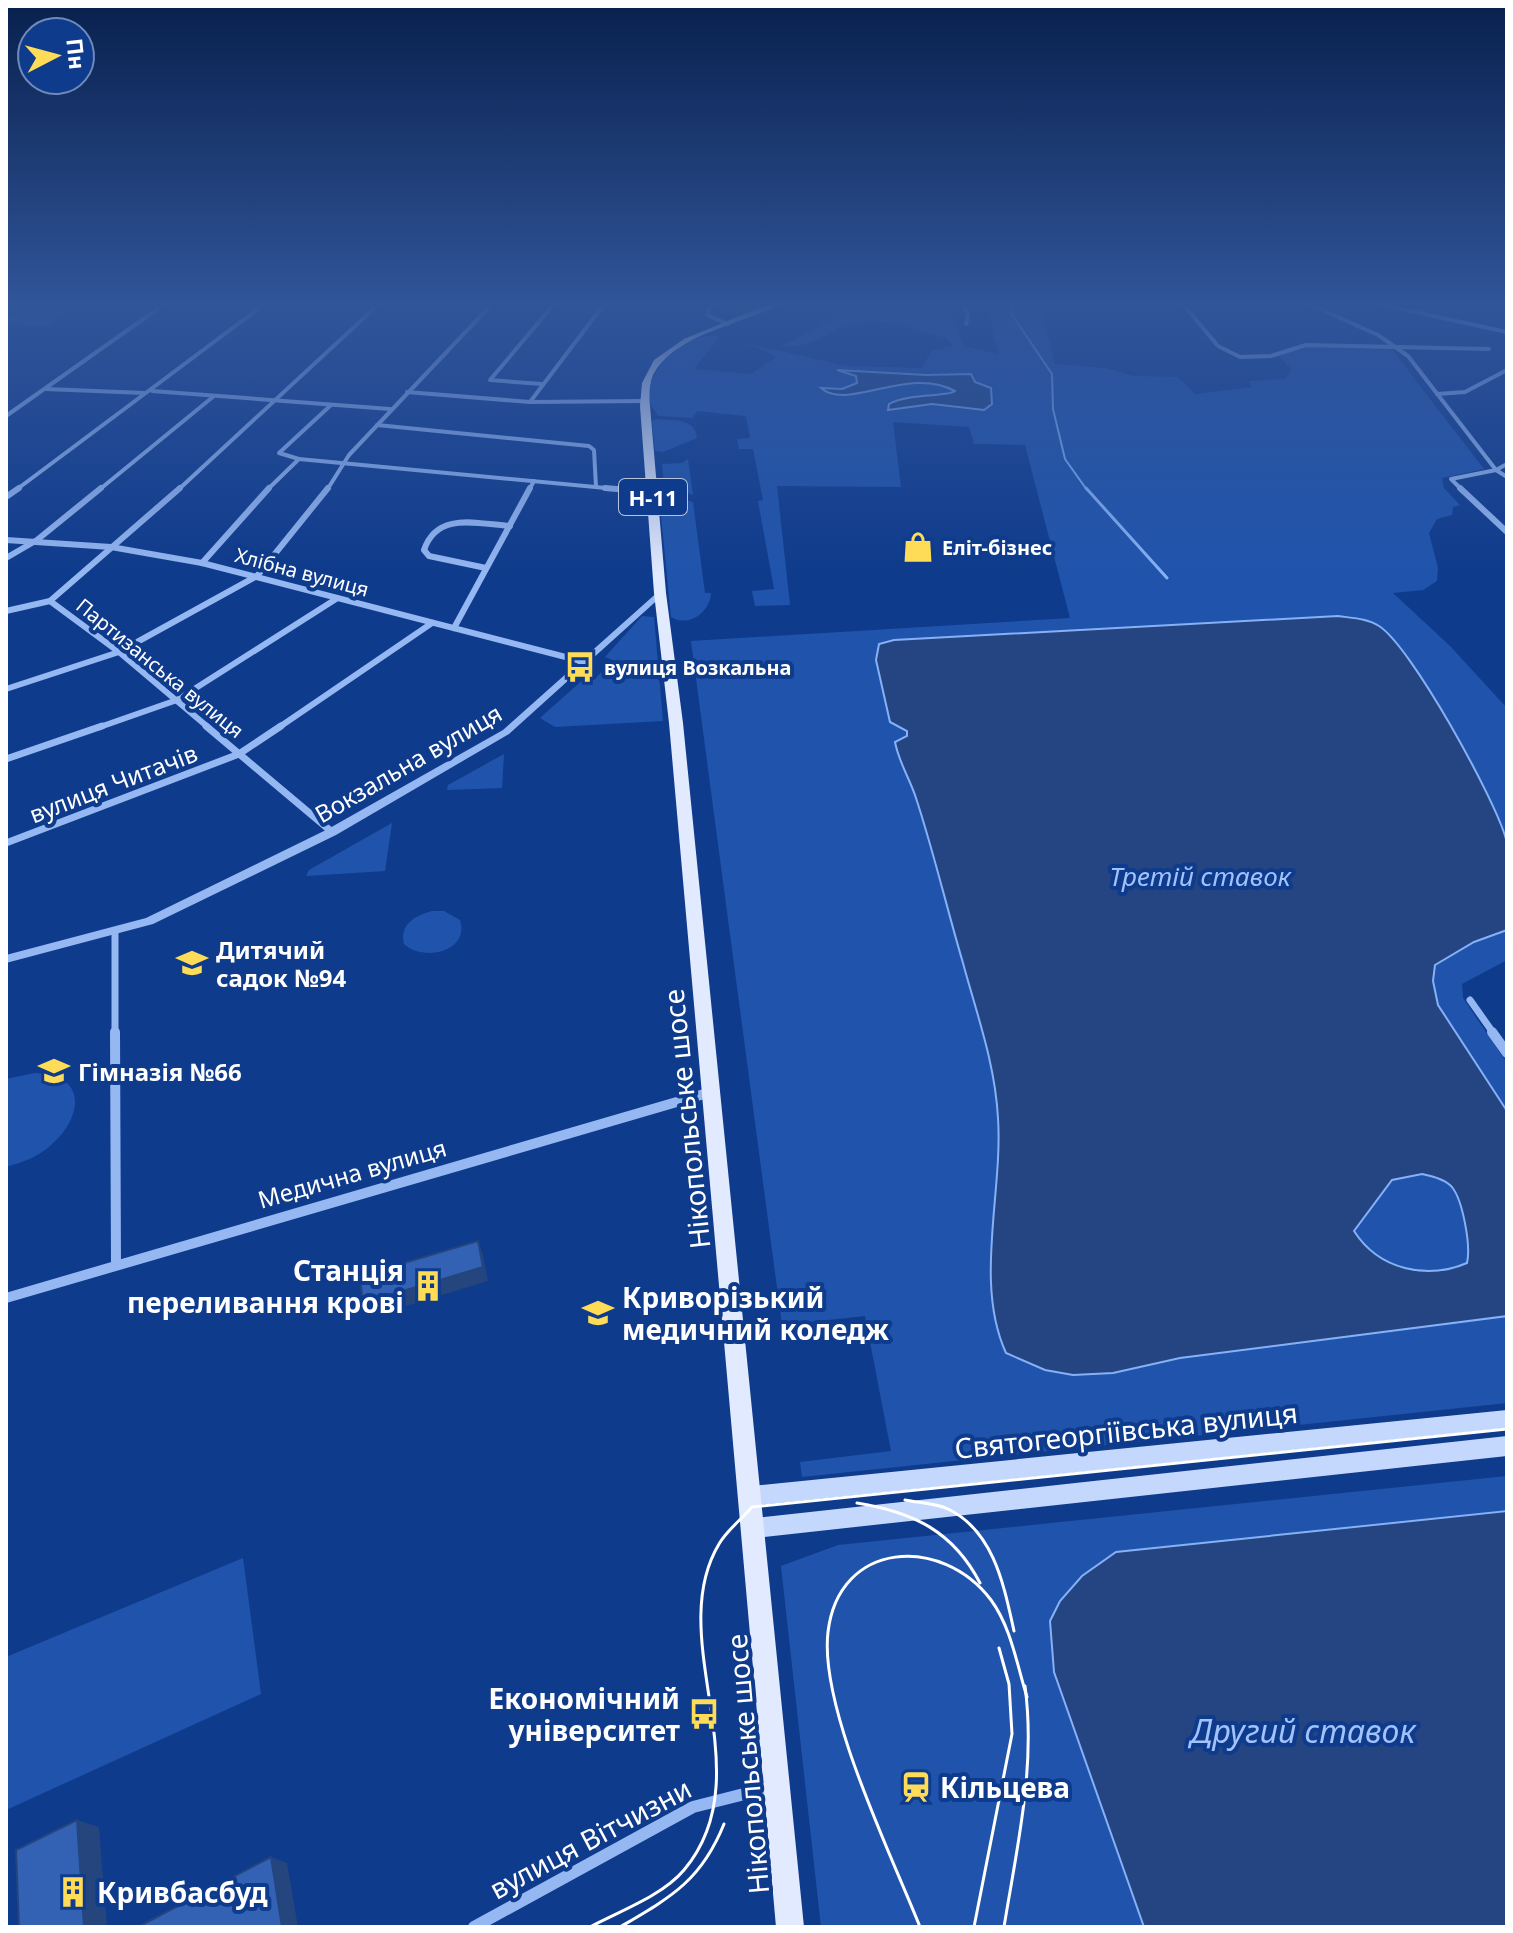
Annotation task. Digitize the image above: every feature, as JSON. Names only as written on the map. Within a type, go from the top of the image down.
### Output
[{"type":"main road","name":"Н-11","points":[[646,393],[660,593]]},
{"type":"main road","name":"Нікопольське шосе","points":[[660,593],[712,1092],[790,1927]]},
{"type":"main road","name":"Святогеоргіївська вулиця","points":[[751,1496],[1507,1419]]},
{"type":"main road","points":[[754,1528],[1507,1446]]},
{"type":"street","points":[[6,416],[40,393]]},
{"type":"street","points":[[6,497],[146,393]]},
{"type":"street","points":[[168,393],[390,409]]},
{"type":"street","name":"Партизанська вулиця","points":[[280,393],[230,444],[50,601],[119,652],[332,832]]},
{"type":"street","points":[[6,689],[119,652],[257,576],[345,464],[406,393]]},
{"type":"street","points":[[422,393],[530,402],[645,401]]},
{"type":"street","points":[[530,402],[536,393]]},
{"type":"street","points":[[1437,394],[1448,393]]},
{"type":"street","points":[[1437,394],[1496,470],[1507,477]]},
{"type":"street","points":[[6,558],[37,540],[214,396]]},
{"type":"street","points":[[331,405],[279,453],[299,459],[345,464],[652,492]]},
{"type":"street","points":[[377,425],[589,446],[594,450],[596,487]]},
{"type":"street","points":[[202,563],[291,463],[299,459]]},
{"type":"street","points":[[1507,464],[1496,470],[1451,479],[1507,532]]},
{"type":"street","points":[[454,628],[534,481]]},
{"type":"street","points":[[486,568],[429,556],[424,550],[426,542],[441,524],[450,522],[510,526]]},
{"type":"street","name":"Хлібна вулиця","points":[[6,540],[111,547],[202,563],[585,662]]},
{"type":"street","name":"Вокзальна вулиця","points":[[6,959],[115,932],[196,901],[332,832],[506,732],[660,593]]},
{"type":"street","points":[[6,759],[177,700],[336,599]]},
{"type":"street","points":[[6,611],[50,601]]},
{"type":"street","name":"вулиця Читачів","points":[[6,843],[239,754],[432,623]]},
{"type":"street","points":[[115,932],[116,1265]]},
{"type":"street","points":[[1470,1000],[1507,1053]]},
{"type":"street","name":"Медична вулиця","points":[[6,1298],[712,1092]]},
{"type":"street","name":"вулиця Вітчизни","points":[[474,1927],[693,1807],[718,1798],[777,1786]]},
{"type":"shaded area","points":[[649,393],[948,393],[897,400],[889,404],[892,411],[915,405],[983,410],[992,404],[990,393],[1426,393],[1484,469],[1442,478],[1444,488],[1460,505],[1453,507],[1452,515],[1437,519],[1429,533],[1438,568],[1437,581],[1423,590],[1393,593],[1450,646],[1507,708],[1507,960],[1462,984],[1463,998],[1507,1063],[1507,1403],[802,1477],[800,1462],[891,1451],[865,1316],[782,1325],[691,641],[1070,618],[1025,445],[974,444],[969,427],[893,422],[901,487],[777,486],[790,605],[755,606],[752,591],[774,589],[758,501],[763,500],[753,449],[739,449],[737,439],[750,438],[746,416],[697,411],[692,418],[658,416],[651,405]]},
{"type":"shaded area","points":[[652,421],[687,423],[692,426],[697,438],[663,452],[655,451]]},
{"type":"shaded area","points":[[688,459],[693,495],[664,485],[662,464],[682,463]]},
{"type":"shaded area","points":[[659,494],[693,502],[705,593],[711,593],[703,612],[685,621],[671,617]]},
{"type":"shaded area","points":[[642,616],[654,617],[663,721],[555,727],[540,718],[586,677],[595,679],[613,660],[605,657]]},
{"type":"shaded area","points":[[504,754],[502,788],[447,790],[448,785]]},
{"type":"shaded area","points":[[392,823],[385,871],[306,876],[309,870]]},
{"type":"shaded area","points":[[444,911],[460,920],[458,940],[443,951],[433,953],[412,949],[404,944],[406,926],[420,915]]},
{"type":"shaded area","points":[[35,1073],[52,1075],[64,1081],[72,1089],[74,1110],[62,1134],[46,1149],[30,1159],[6,1167],[6,1079]]},
{"type":"shaded area","points":[[1507,1476],[1507,1511],[1116,1552],[1119,1858],[1144,1927],[821,1927],[781,1566],[838,1545]]},
{"type":"shaded area","points":[[243,1558],[261,1694],[6,1810],[6,1657]]},
{"type":"water","points":[[991,393],[992,404],[984,410],[932,404],[888,410],[889,404],[897,401],[945,394]]},
{"type":"water","name":"Третій ставок","points":[[1338,616],[1374,623],[1393,639],[1430,692],[1469,759],[1499,819],[1508,850],[1507,930],[1474,942],[1435,965],[1433,981],[1438,1005],[1507,1111],[1507,1316],[1180,1358],[1113,1373],[1073,1375],[1045,1370],[1006,1353],[992,1297],[998,1147],[993,1078],[929,839],[895,742],[907,736],[907,731],[890,722],[876,660],[879,644],[894,640]],"holes":[[[1422,1174],[1446,1182],[1456,1194],[1465,1224],[1467,1263],[1436,1271],[1405,1268],[1377,1255],[1354,1231],[1392,1180]]]},
{"type":"water","name":"Другий ставок","points":[[1507,1511],[1507,1927],[1144,1927],[1054,1672],[1050,1621],[1060,1601],[1082,1576],[1116,1552]]},
{"type":"building","points":[[478,1241],[483,1267],[363,1303],[360,1276]]},
{"type":"building","points":[[77,1820],[84,1927],[19,1927],[16,1850]]},
{"type":"building","name":"Кривбасбуд","points":[[271,1857],[282,1927],[138,1927]]},
{"type":"waterway","points":[[1053,393],[1053,409],[1065,459],[1087,490]]},
{"type":"waterway","points":[[1086,488],[1167,578]]},
{"type":"tram line","points":[[590,1927],[652,1895],[675,1879],[684,1870],[706,1832],[716,1792],[716,1750],[701,1622],[704,1581],[719,1544],[752,1507],[1507,1429]]},
{"type":"tram line","points":[[905,1500],[948,1509],[976,1531],[1001,1578],[1014,1631]]},
{"type":"tram line","points":[[857,1503],[896,1512],[929,1527],[957,1550],[980,1583]]},
{"type":"tram line","points":[[920,1927],[860,1780],[834,1699],[828,1663],[828,1632],[836,1602],[851,1579],[871,1564],[895,1557],[921,1557],[946,1565],[970,1579],[998,1611],[1009,1634],[1026,1692]]},
{"type":"tram line","points":[[974,1927],[1012,1734],[1009,1684],[999,1648]]},
{"type":"tram line","points":[[1025,1686],[1026,1692]]},
{"type":"tram line","points":[[1004,1927],[1027,1777],[1026,1692]]},
{"type":"tram line","points":[[1026,1692],[1027,1697]]},
{"type":"tram line","points":[[620,1927],[682,1886],[705,1860],[724,1824]]},
{"type":"place","name":"Еліт-бізнес","points":[[918,547]]},
{"type":"place","name":"вулиця Возкальна","points":[[580,667]]},
{"type":"place","name":"Дитячий садок №94","points":[[192,963]]},
{"type":"place","name":"Гімназія №66","points":[[54,1071]]},
{"type":"place","name":"Станція переливання крові","points":[[428,1286]]},
{"type":"place","name":"Криворізький медичний коледж","points":[[598,1313]]},
{"type":"place","name":"Економічний університет","points":[[704,1714]]},
{"type":"place","name":"Кільцева","points":[[916,1787]]},
{"type":"place","name":"Кривбасбуд","points":[[73,1892]]}]
